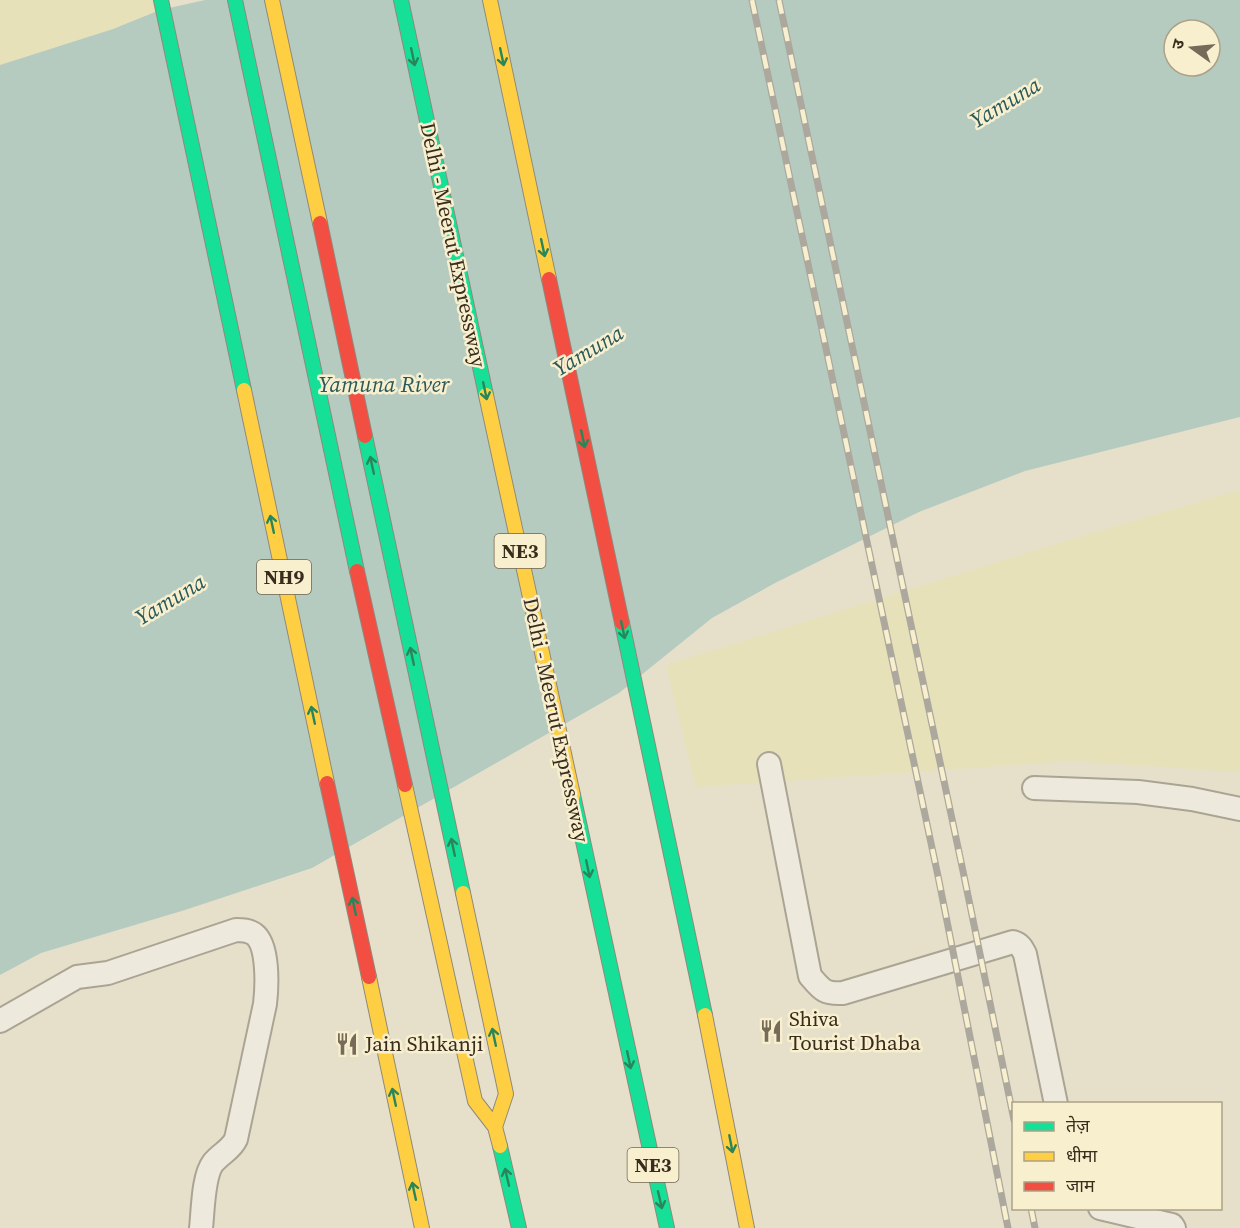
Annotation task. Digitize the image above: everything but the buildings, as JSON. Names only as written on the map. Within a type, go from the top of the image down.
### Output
[{"type":"highway","name":"NH9","points":[[161,0],[422,1228]]},
{"type":"highway","points":[[235,0],[352,548],[475,1101],[495,1127],[519,1228]]},
{"type":"highway","points":[[272,0],[506,1094],[495,1127]]},
{"type":"highway","name":"Delhi - Meerut Expressway","points":[[401,0],[667,1228]]},
{"type":"highway","points":[[490,0],[720,1087],[747,1228]]},
{"type":"street","points":[[769,764],[810,976],[821,989],[832,993],[843,993],[1013,942],[1022,948],[1025,954],[1056,1102]]},
{"type":"street","points":[[1034,788],[1138,792],[1192,799],[1240,809]]},
{"type":"street","points":[[0,1021],[77,977],[108,973],[236,930],[247,930],[256,935],[262,944],[267,984],[266,1004],[236,1139],[230,1149],[211,1167],[205,1186],[201,1228]]},
{"type":"street","points":[[1105,1210],[1163,1222],[1174,1228]]},
{"type":"shaded area","points":[[0,0],[158,0],[160,10],[113,29],[0,65]]},
{"type":"shaded area","points":[[1240,490],[1240,772],[1071,761],[696,787],[666,665],[1072,539]]},
{"type":"water","name":"Yamuna River","points":[[205,0],[1240,0],[1240,417],[1025,471],[919,512],[777,582],[712,618],[619,693],[312,868],[185,910],[41,953],[0,975],[0,65],[113,29],[160,10]]},
{"type":"railway","points":[[752,0],[938,876],[1008,1228]]},
{"type":"railway","points":[[779,0],[1012,1110]]},
{"type":"railway","points":[[1031,1210],[1035,1228]]},
{"type":"traffic: fast","points":[[161,0],[244,390]]},
{"type":"traffic: fast","points":[[235,0],[357,571]]},
{"type":"traffic: fast","points":[[401,0],[486,395]]},
{"type":"traffic: fast","points":[[365,436],[463,893]]},
{"type":"traffic: fast","points":[[622,623],[705,1015]]},
{"type":"traffic: fast","points":[[573,795],[667,1228]]},
{"type":"traffic: fast","points":[[500,1146],[519,1228]]},
{"type":"traffic: slow","points":[[272,0],[320,223]]},
{"type":"traffic: slow","points":[[490,0],[549,279]]},
{"type":"traffic: slow","points":[[244,390],[327,783]]},
{"type":"traffic: slow","points":[[486,395],[573,795]]},
{"type":"traffic: slow","points":[[405,785],[475,1101],[495,1127],[500,1146]]},
{"type":"traffic: slow","points":[[463,893],[506,1094],[495,1127]]},
{"type":"traffic: slow","points":[[369,977],[422,1228]]},
{"type":"traffic: slow","points":[[705,1015],[747,1228]]},
{"type":"traffic: jam","points":[[320,223],[365,436]]},
{"type":"traffic: jam","points":[[549,279],[622,623]]},
{"type":"traffic: jam","points":[[357,571],[405,785]]},
{"type":"traffic: jam","points":[[327,783],[369,977]]},
{"type":"place","name":"Shiva Tourist Dhaba","points":[[771,1031]]},
{"type":"place","name":"Jain Shikanji","points":[[347,1044]]},
{"type":"water label","name":"Yamuna","points":[[1005,102]]},
{"type":"water label","name":"Yamuna","points":[[588,350]]},
{"type":"water label","name":"Yamuna","points":[[170,599]]}]
